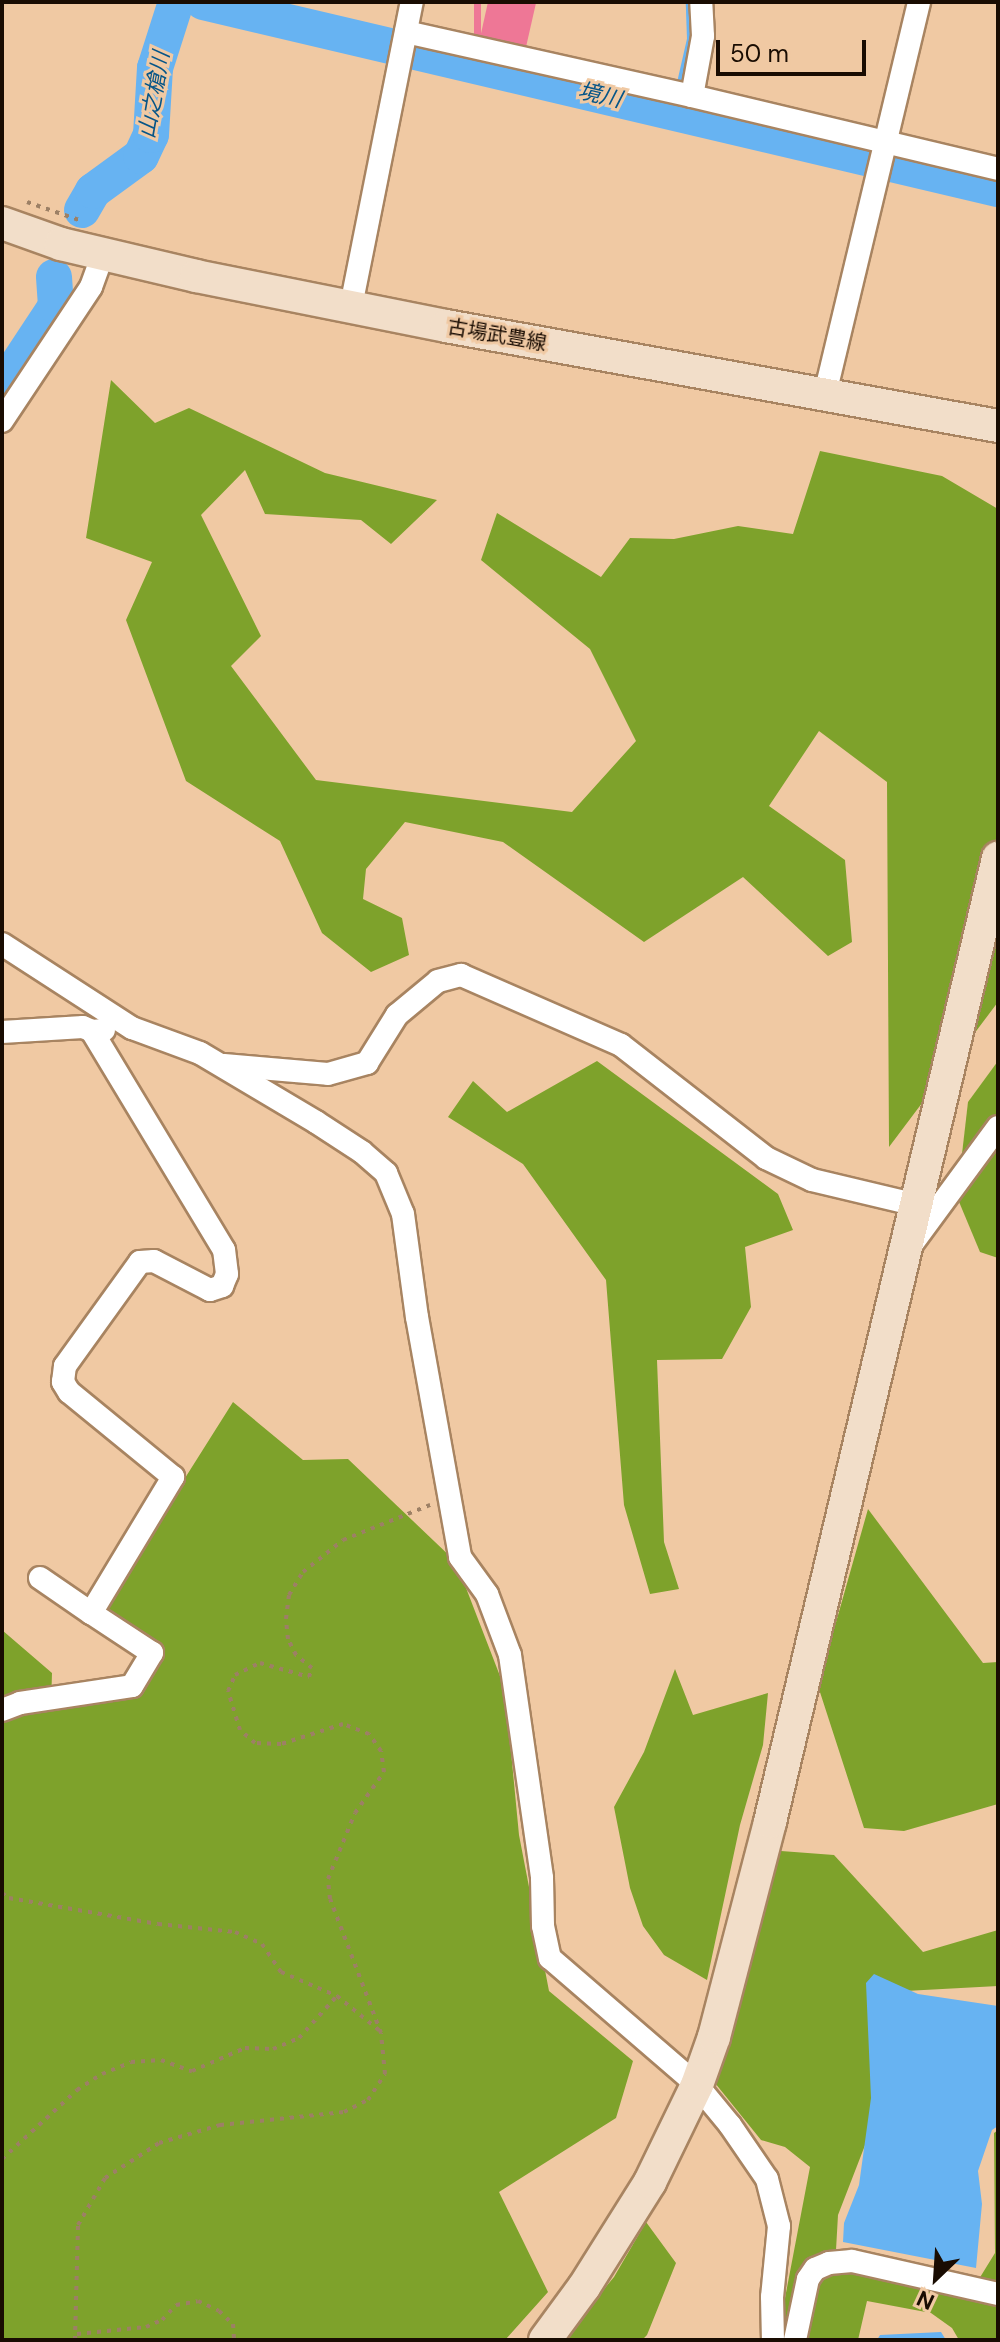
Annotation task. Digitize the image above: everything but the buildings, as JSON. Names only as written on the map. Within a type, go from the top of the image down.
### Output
[{"type":"street","points":[[351,306],[412,2]]},
{"type":"street","points":[[692,96],[703,36],[701,2]]},
{"type":"street","points":[[825,394],[919,2]]},
{"type":"street","points":[[406,32],[998,169]]},
{"type":"street","name":"古場武豊線","points":[[2,223],[61,244],[103,254],[351,306],[998,426]]},
{"type":"street","points":[[2,421],[91,287],[103,254]]},
{"type":"street","points":[[545,2340],[584,2287],[650,2182],[697,2085],[714,2037],[770,1822],[998,858]]},
{"type":"street","points":[[2,944],[132,1028],[200,1053],[219,1064],[362,1152],[386,1173],[403,1214],[417,1317],[460,1557],[487,1594],[510,1655],[542,1878],[543,1926],[550,1958],[697,2085],[730,2125],[767,2179],[779,2226],[772,2297],[773,2340]]},
{"type":"street","points":[[219,1064],[328,1074],[367,1063],[397,1015],[438,981],[461,975],[621,1045],[766,1158],[812,1180],[917,1205]]},
{"type":"street","points":[[63,984],[67,1002],[87,1029],[224,1250],[228,1263],[222,1286],[210,1290],[154,1261],[140,1262],[65,1366],[63,1382],[69,1392],[173,1477],[91,1613]]},
{"type":"street","points":[[2,1032],[132,1028]]},
{"type":"street","points":[[900,1262],[998,1127]]},
{"type":"street","points":[[2,1710],[20,1703],[132,1686],[152,1653],[40,1578]]},
{"type":"street","points":[[795,2340],[808,2279],[815,2269],[829,2263],[852,2261],[998,2294]]},
{"type":"path","points":[[234,2340],[233,2324],[219,2311],[198,2301],[176,2305],[162,2320],[146,2327],[76,2337],[74,2287],[78,2225],[105,2178],[159,2143],[220,2125],[344,2112],[368,2100],[385,2074],[381,2033],[330,1899],[328,1879],[355,1813],[384,1772],[381,1751],[369,1734],[343,1724],[281,1744],[255,1743],[240,1730],[228,1691],[235,1675],[260,1663],[309,1677],[312,1668],[296,1655],[288,1639],[286,1619],[289,1595],[303,1572],[343,1540],[451,1497]]},
{"type":"path","points":[[2,1893],[9,1898],[158,1924],[235,1932],[262,1944],[281,1972],[337,1996],[381,2033]]},
{"type":"path","points":[[2,2159],[77,2090],[102,2074],[131,2062],[161,2060],[192,2071],[245,2048],[273,2049],[299,2038],[337,1996]]},
{"type":"green space","points":[[111,380],[155,423],[189,408],[325,473],[437,500],[391,544],[361,520],[265,514],[245,470],[201,515],[261,636],[231,666],[316,780],[572,812],[636,741],[590,649],[481,560],[497,513],[601,577],[630,538],[674,539],[738,526],[793,534],[820,451],[942,476],[998,509],[998,1002],[889,1147],[887,782],[819,731],[769,806],[845,860],[852,942],[828,956],[743,877],[644,942],[503,842],[405,822],[366,869],[363,899],[402,918],[409,955],[371,972],[322,933],[280,841],[186,781],[126,620],[152,562],[86,538]]},
{"type":"green space","points":[[597,1061],[778,1194],[793,1230],[745,1247],[751,1307],[722,1359],[657,1360],[664,1542],[679,1589],[650,1594],[624,1505],[606,1280],[523,1164],[448,1117],[473,1081],[507,1112]]},
{"type":"green space","points":[[998,1061],[998,1258],[980,1252],[957,1197],[968,1102]]},
{"type":"green space","points":[[233,1402],[303,1460],[348,1459],[456,1562],[505,1689],[519,1835],[549,1991],[633,2061],[616,2118],[499,2192],[548,2292],[505,2340],[2,2340],[2,1630],[52,1673],[51,1706],[136,1693],[160,1653],[103,1608]]},
{"type":"green space","points":[[868,1509],[983,1663],[998,1662],[998,1804],[904,1831],[864,1828],[818,1686]]},
{"type":"green space","points":[[675,1669],[693,1715],[768,1693],[763,1745],[740,1825],[707,1980],[664,1955],[643,1926],[630,1888],[614,1807],[644,1752]]},
{"type":"green space","points":[[781,1851],[834,1855],[923,1952],[998,1930],[998,1986],[868,1993],[874,2122],[838,2215],[836,2250],[864,2272],[971,2292],[995,2253],[994,2133],[998,2130],[998,2340],[959,2340],[952,2328],[931,2313],[867,2301],[858,2340],[777,2340],[810,2167],[785,2147],[761,2140],[715,2083]]},
{"type":"green space","points":[[646,2222],[676,2263],[647,2335],[642,2340],[562,2340],[614,2277]]},
{"type":"water","points":[[874,1974],[918,1994],[998,2006],[998,2126],[992,2130],[978,2171],[982,2204],[976,2268],[843,2242],[844,2223],[859,2185],[871,2098],[866,1983]]},
{"type":"water","points":[[941,2332],[946,2340],[877,2340],[880,2335]]},
{"type":"waterway","name":"山之槍川","points":[[82,210],[93,191],[141,156],[151,135],[155,68],[176,2]]},
{"type":"waterway","name":"境川","points":[[203,2],[998,189]]},
{"type":"waterway","points":[[680,83],[690,39],[689,2]]},
{"type":"waterway","name":"山之槍川","points":[[2,388],[56,306],[54,277]]}]
